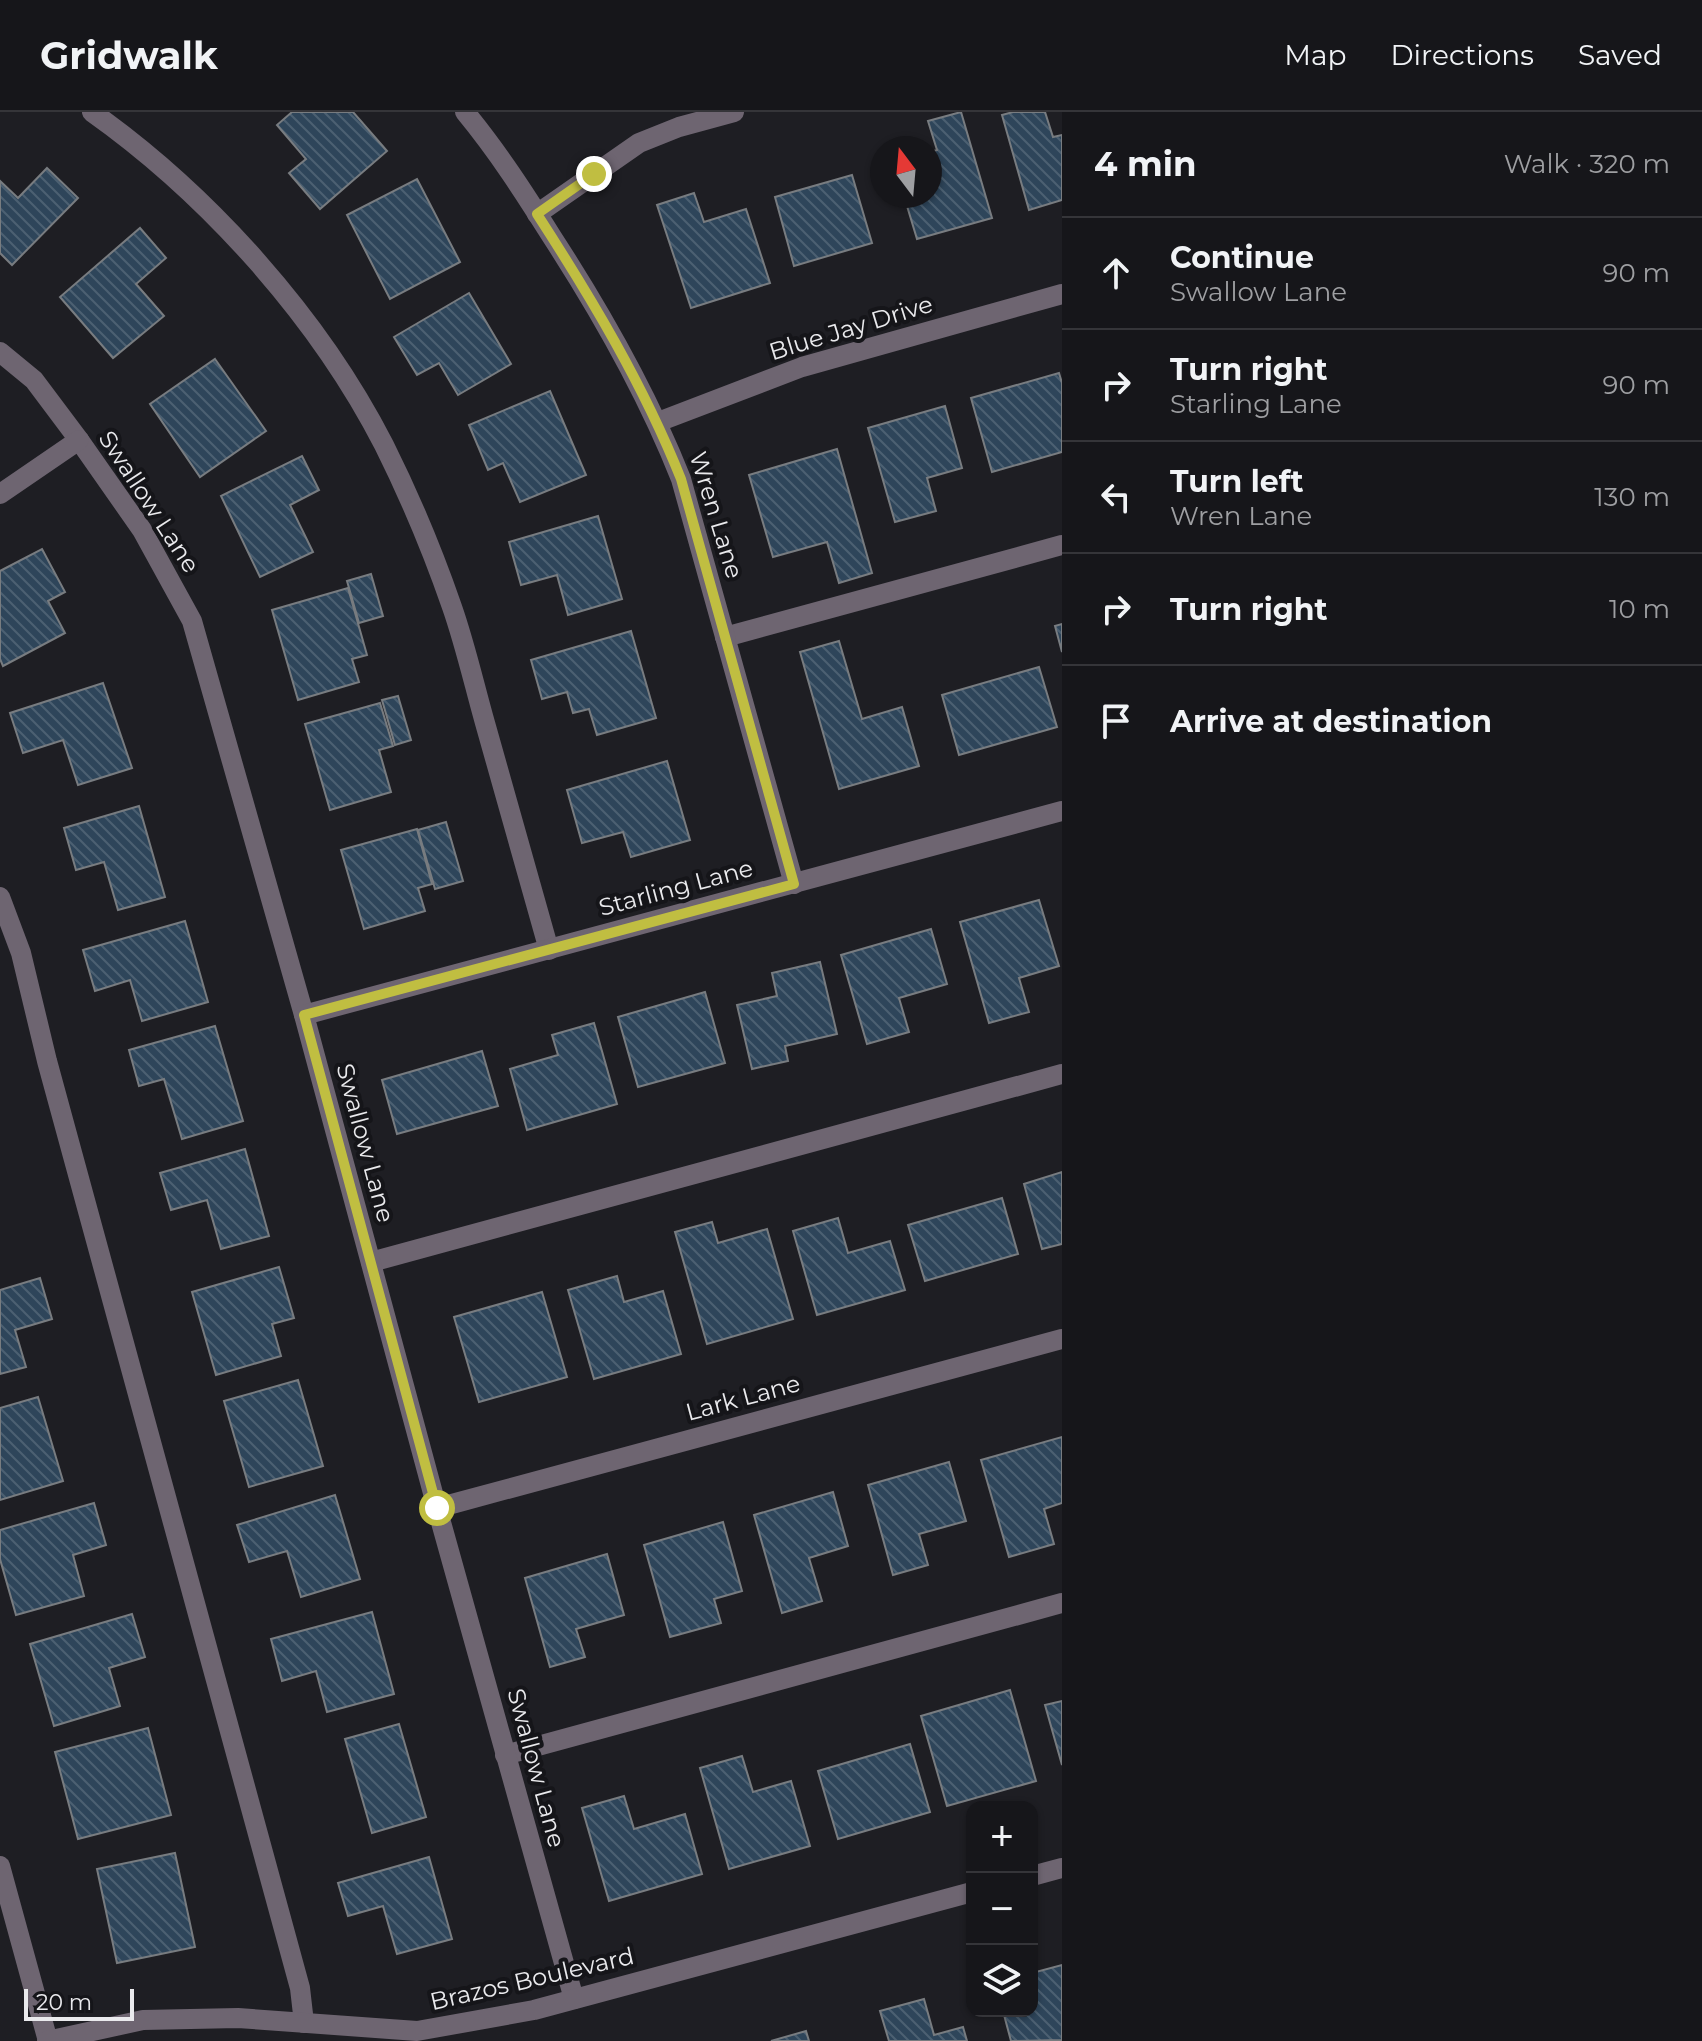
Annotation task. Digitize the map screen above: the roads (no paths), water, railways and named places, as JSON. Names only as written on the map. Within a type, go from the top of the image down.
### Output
[{"type":"street","points":[[92,112],[135,143],[226,229],[280,289],[337,367],[383,444],[424,534],[453,609],[549,950]]},
{"type":"street","name":"Wren Lane","points":[[465,112],[500,154],[591,297],[658,422],[681,479],[794,884]]},
{"type":"street","points":[[537,214],[639,143],[679,127],[734,112]]},
{"type":"street","name":"Blue Jay Drive","points":[[658,422],[802,367],[1062,294]]},
{"type":"street","name":"Swallow Lane","points":[[0,352],[34,380],[79,440],[142,530],[192,621],[304,1015],[574,1999]]},
{"type":"street","points":[[0,494],[79,440]]},
{"type":"street","points":[[725,637],[1062,545]]},
{"type":"street","name":"Starling Lane","points":[[304,1015],[1062,811]]},
{"type":"street","points":[[0,897],[21,953],[47,1061],[300,1988],[304,2023]]},
{"type":"street","points":[[371,1262],[1062,1074]]},
{"type":"street","name":"Lark Lane","points":[[437,1508],[1062,1339]]},
{"type":"street","points":[[505,1755],[1062,1603]]},
{"type":"street","points":[[0,1866],[47,2041]]},
{"type":"street","points":[[1038,1874],[1062,1868]]},
{"type":"street","name":"Brazos Boulevard","points":[[47,2041],[143,2020],[238,2018],[417,2031],[534,2010],[966,1894]]}]
